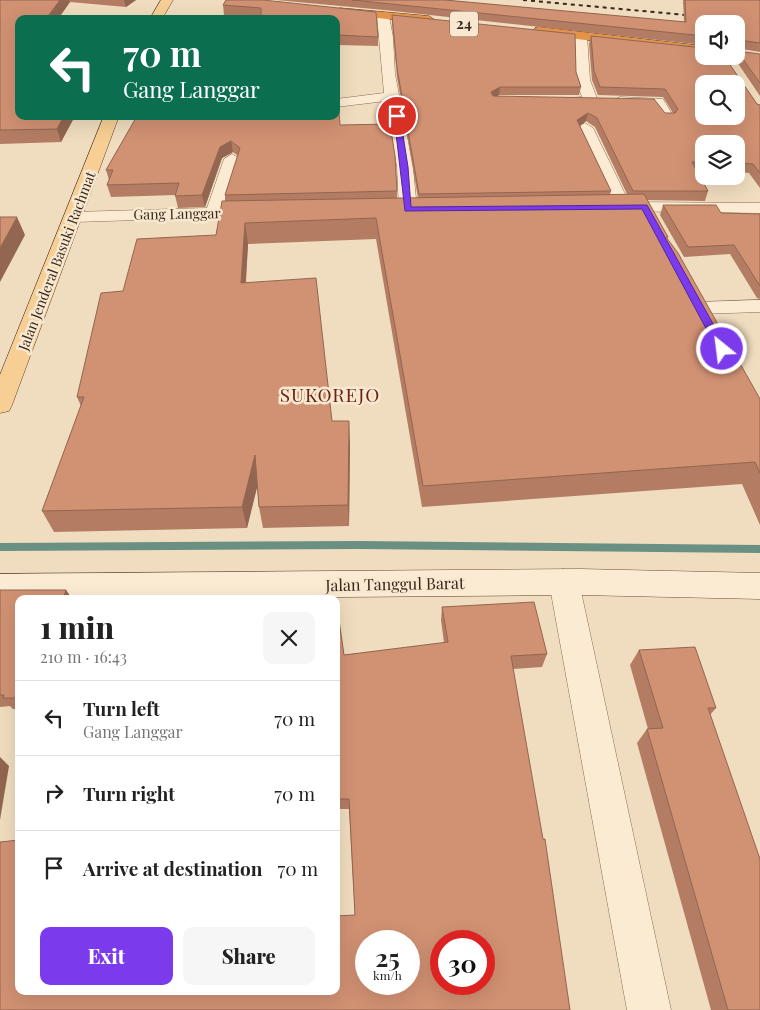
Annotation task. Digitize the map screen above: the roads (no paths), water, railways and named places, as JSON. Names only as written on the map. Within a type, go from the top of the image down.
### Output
[{"type":"highway","name":"24","points":[[326,10],[439,21]]},
{"type":"highway","points":[[523,30],[695,49]]},
{"type":"main road","points":[[158,15],[167,0]]},
{"type":"main road","name":"Jalan Jenderal Basuki Rachmat","points":[[0,405],[75,217],[111,120]]},
{"type":"street","points":[[383,16],[387,37],[388,74],[405,167],[408,209]]},
{"type":"street","points":[[581,36],[584,80],[591,101]]},
{"type":"street","points":[[340,103],[393,96]]},
{"type":"street","points":[[540,101],[658,102],[667,117]]},
{"type":"street","points":[[584,128],[623,207]]},
{"type":"street","points":[[214,213],[232,159]]},
{"type":"street","points":[[599,207],[623,207],[649,215],[760,208]]},
{"type":"street","points":[[388,210],[427,209]]},
{"type":"street","name":"Gang Langgar","points":[[75,217],[272,212]]},
{"type":"street","points":[[699,308],[760,306]]},
{"type":"street","points":[[564,582],[649,1010]]},
{"type":"street","name":"Jalan Tanggul Barat","points":[[0,587],[564,582],[760,586]]},
{"type":"waterway","points":[[0,547],[358,545],[760,549]]},
{"type":"railway","points":[[523,0],[695,16]]},
{"type":"district","name":"SUKOREJO","points":[[330,395]]}]
